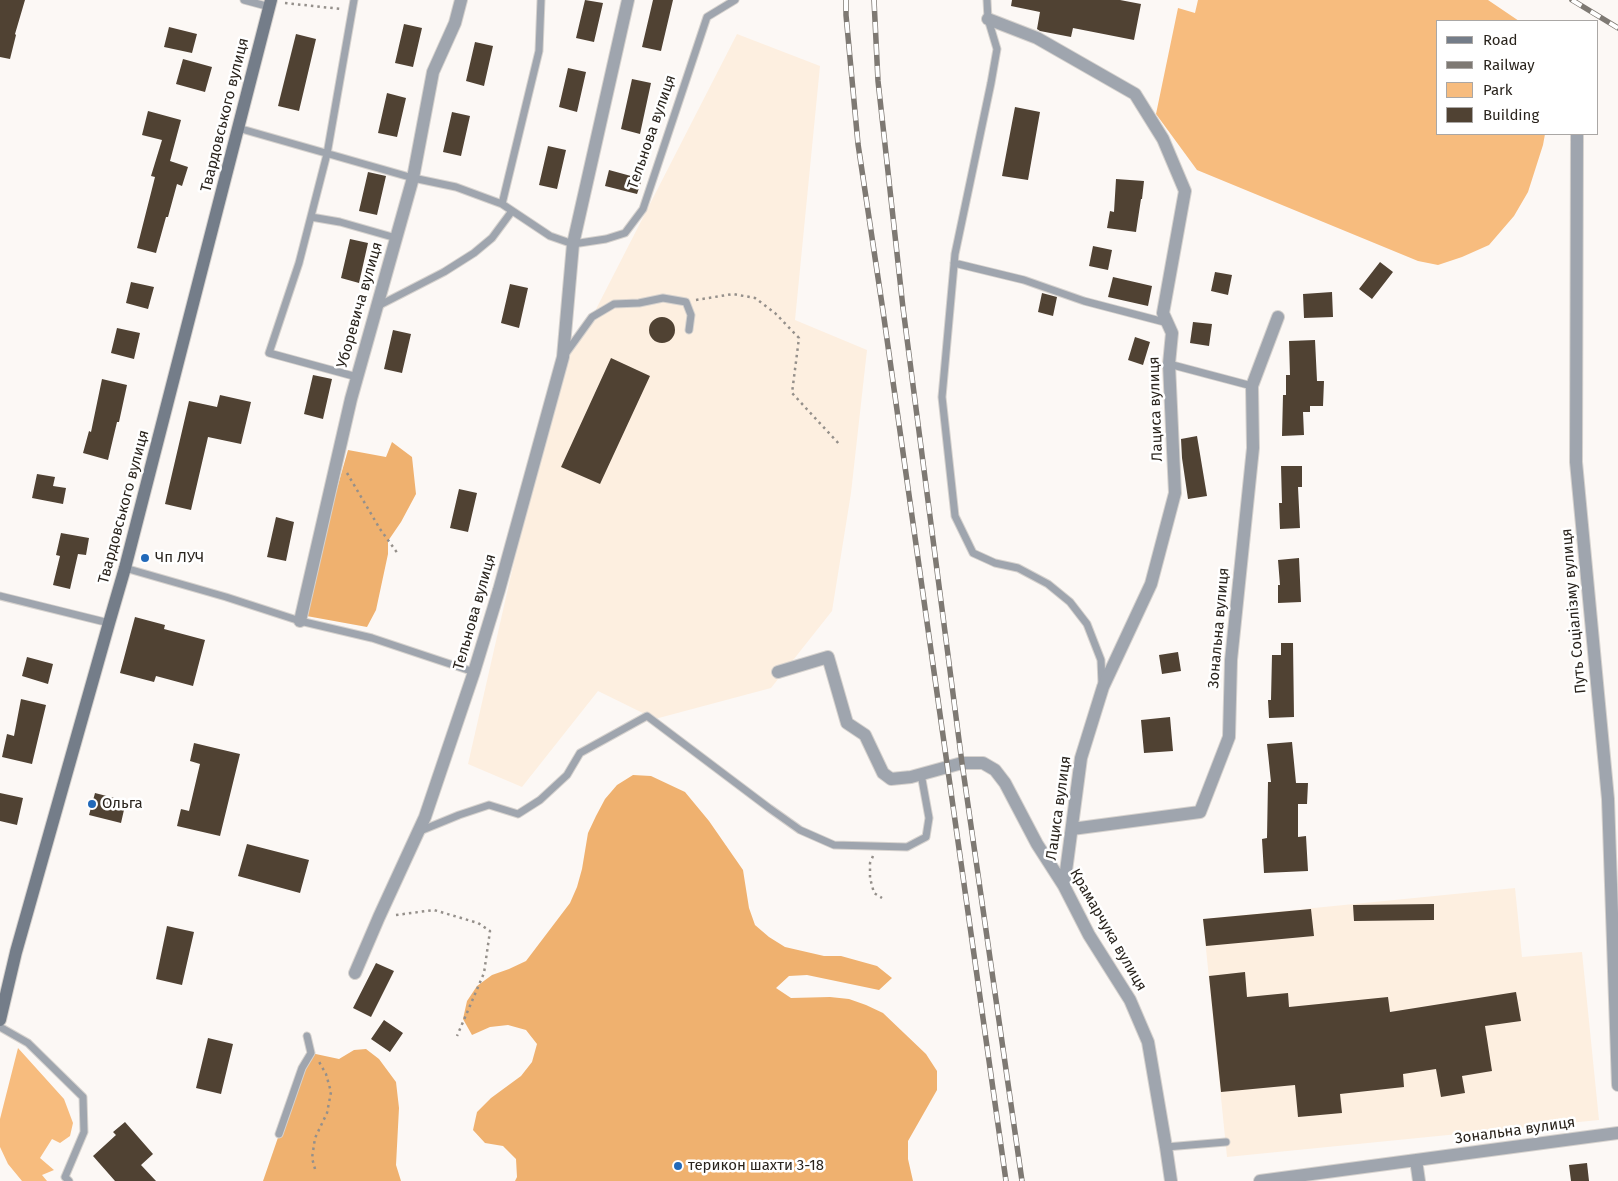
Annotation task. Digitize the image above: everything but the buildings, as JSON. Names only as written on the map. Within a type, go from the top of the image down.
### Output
[{"type":"main road","name":"Твардовського вулиця","points":[[0,1020],[16,952],[126,568],[270,3]]},
{"type":"street","name":"Уборевича вулиця","points":[[300,621],[357,377],[413,178],[433,72],[455,23],[461,0]]},
{"type":"street","name":"Тельнова вулиця","points":[[355,974],[379,917],[426,817],[499,590],[563,357],[573,244],[628,0]]},
{"type":"street","name":"Лациса вулиця","points":[[988,19],[1036,38],[1135,94],[1163,139],[1185,190],[1163,312],[1172,333],[1169,364],[1175,493],[1151,584],[1103,687],[1081,758],[1064,886]]},
{"type":"street","name":"Путь Соціалізму вулиця","points":[[1577,135],[1576,462],[1613,799],[1618,1085]]},
{"type":"street","name":"Зональна вулиця","points":[[1072,829],[1200,812],[1229,737],[1231,660],[1253,448],[1252,386],[1278,317]]},
{"type":"street","name":"Крамарчука вулиця","points":[[778,672],[828,656],[847,723],[865,735],[883,773],[891,779],[911,777],[962,763],[983,763],[995,770],[1006,783],[1037,844],[1064,886],[1089,935],[1130,1000],[1148,1042],[1171,1181]]},
{"type":"street","name":"Зональна вулиця","points":[[1260,1181],[1618,1133]]},
{"type":"street","points":[[1416,1160],[1419,1181]]},
{"type":"lane","points":[[244,0],[270,3]]},
{"type":"lane","points":[[354,0],[328,154],[299,263],[269,353],[357,377]]},
{"type":"lane","points":[[502,204],[539,50],[541,0]]},
{"type":"lane","name":"Тельнова вулиця","points":[[573,244],[606,239],[624,233],[643,210],[707,18],[735,0]]},
{"type":"lane","points":[[987,0],[988,19],[997,49],[954,263],[942,397],[955,516],[973,553],[995,563],[1018,568],[1048,584],[1070,602],[1087,624],[1100,660],[1103,687]]},
{"type":"lane","points":[[238,128],[413,178],[456,187],[502,204],[550,236],[573,244]]},
{"type":"lane","points":[[376,308],[474,254],[492,238],[512,211]]},
{"type":"lane","points":[[311,217],[340,222],[396,238]]},
{"type":"lane","points":[[954,263],[1024,280],[1084,301],[1168,323]]},
{"type":"lane","points":[[563,357],[592,317],[614,304],[639,303],[663,298],[686,302],[691,315],[689,330]]},
{"type":"lane","points":[[1169,364],[1252,386]]},
{"type":"lane","points":[[126,568],[300,621],[372,638],[474,672]]},
{"type":"lane","points":[[0,596],[109,623]]},
{"type":"lane","points":[[419,831],[489,805],[518,814],[540,800],[567,775],[580,753],[647,716],[800,830],[834,845],[907,847],[926,837],[929,818],[921,774]]},
{"type":"lane","points":[[0,1027],[28,1043],[82,1097],[84,1132],[65,1177],[69,1181]]},
{"type":"lane","points":[[279,1134],[302,1068],[311,1053],[307,1036]]},
{"type":"lane","points":[[1166,1147],[1226,1142]]},
{"type":"path","points":[[270,3],[293,3],[353,10]]},
{"type":"path","points":[[686,302],[733,294],[755,298],[774,313],[799,338],[792,393],[840,445]]},
{"type":"path","points":[[338,454],[380,529],[398,554]]},
{"type":"path","points":[[875,847],[870,863],[870,878],[874,893],[882,898]]},
{"type":"path","points":[[379,917],[434,910],[478,923],[490,931],[484,973],[457,1036]]},
{"type":"path","points":[[307,1036],[314,1054],[326,1074],[332,1092],[327,1113],[315,1138],[312,1158],[315,1169]]},
{"type":"shaded area","points":[[737,34],[820,66],[795,320],[867,350],[851,493],[832,611],[771,688],[655,719],[598,691],[522,787],[468,764],[552,395],[581,330],[592,317]]},
{"type":"shaded area","points":[[392,442],[412,457],[416,494],[388,541],[388,554],[376,610],[367,627],[301,615],[348,450],[386,457]]},
{"type":"shaded area","points":[[633,775],[651,776],[685,792],[709,821],[743,870],[749,908],[755,925],[769,937],[785,947],[824,956],[841,956],[877,966],[892,978],[879,990],[807,975],[789,976],[776,988],[791,998],[830,997],[849,999],[866,1005],[883,1013],[926,1054],[937,1071],[937,1090],[908,1141],[908,1159],[913,1181],[515,1181],[517,1177],[516,1159],[503,1146],[485,1143],[473,1130],[477,1112],[491,1098],[521,1076],[532,1062],[537,1044],[526,1030],[508,1025],[490,1027],[472,1035],[463,1019],[467,1001],[477,986],[492,975],[526,961],[570,903],[582,869],[588,833],[596,816],[605,799],[617,785]]},
{"type":"shaded area","points":[[1515,888],[1522,957],[1582,952],[1599,1120],[1227,1157],[1203,919]]},
{"type":"shaded area","points":[[366,1049],[379,1059],[396,1082],[399,1108],[396,1165],[401,1181],[263,1181],[302,1068],[311,1053],[339,1059],[354,1050]]},
{"type":"green space","points":[[1198,0],[1488,0],[1518,20],[1436,20],[1436,135],[1545,135],[1528,192],[1514,216],[1489,245],[1438,265],[1418,261],[1197,170],[1156,114],[1178,8],[1195,13]]},
{"type":"green space","points":[[18,1048],[64,1099],[73,1123],[70,1136],[60,1143],[52,1139],[40,1158],[54,1170],[42,1175],[47,1181],[22,1181],[8,1164],[0,1147],[0,1119]]},
{"type":"railway","points":[[846,0],[858,144],[1006,1181]]},
{"type":"railway","points":[[874,0],[878,81],[903,308],[962,763],[1022,1181]]},
{"type":"railway","points":[[1572,0],[1618,28]]},
{"type":"place","name":"Чп ЛУЧ","points":[[145,558]]},
{"type":"place","name":"Ольга","points":[[92,804]]},
{"type":"place","name":"терикон шахти 3-18","points":[[678,1166]]}]
